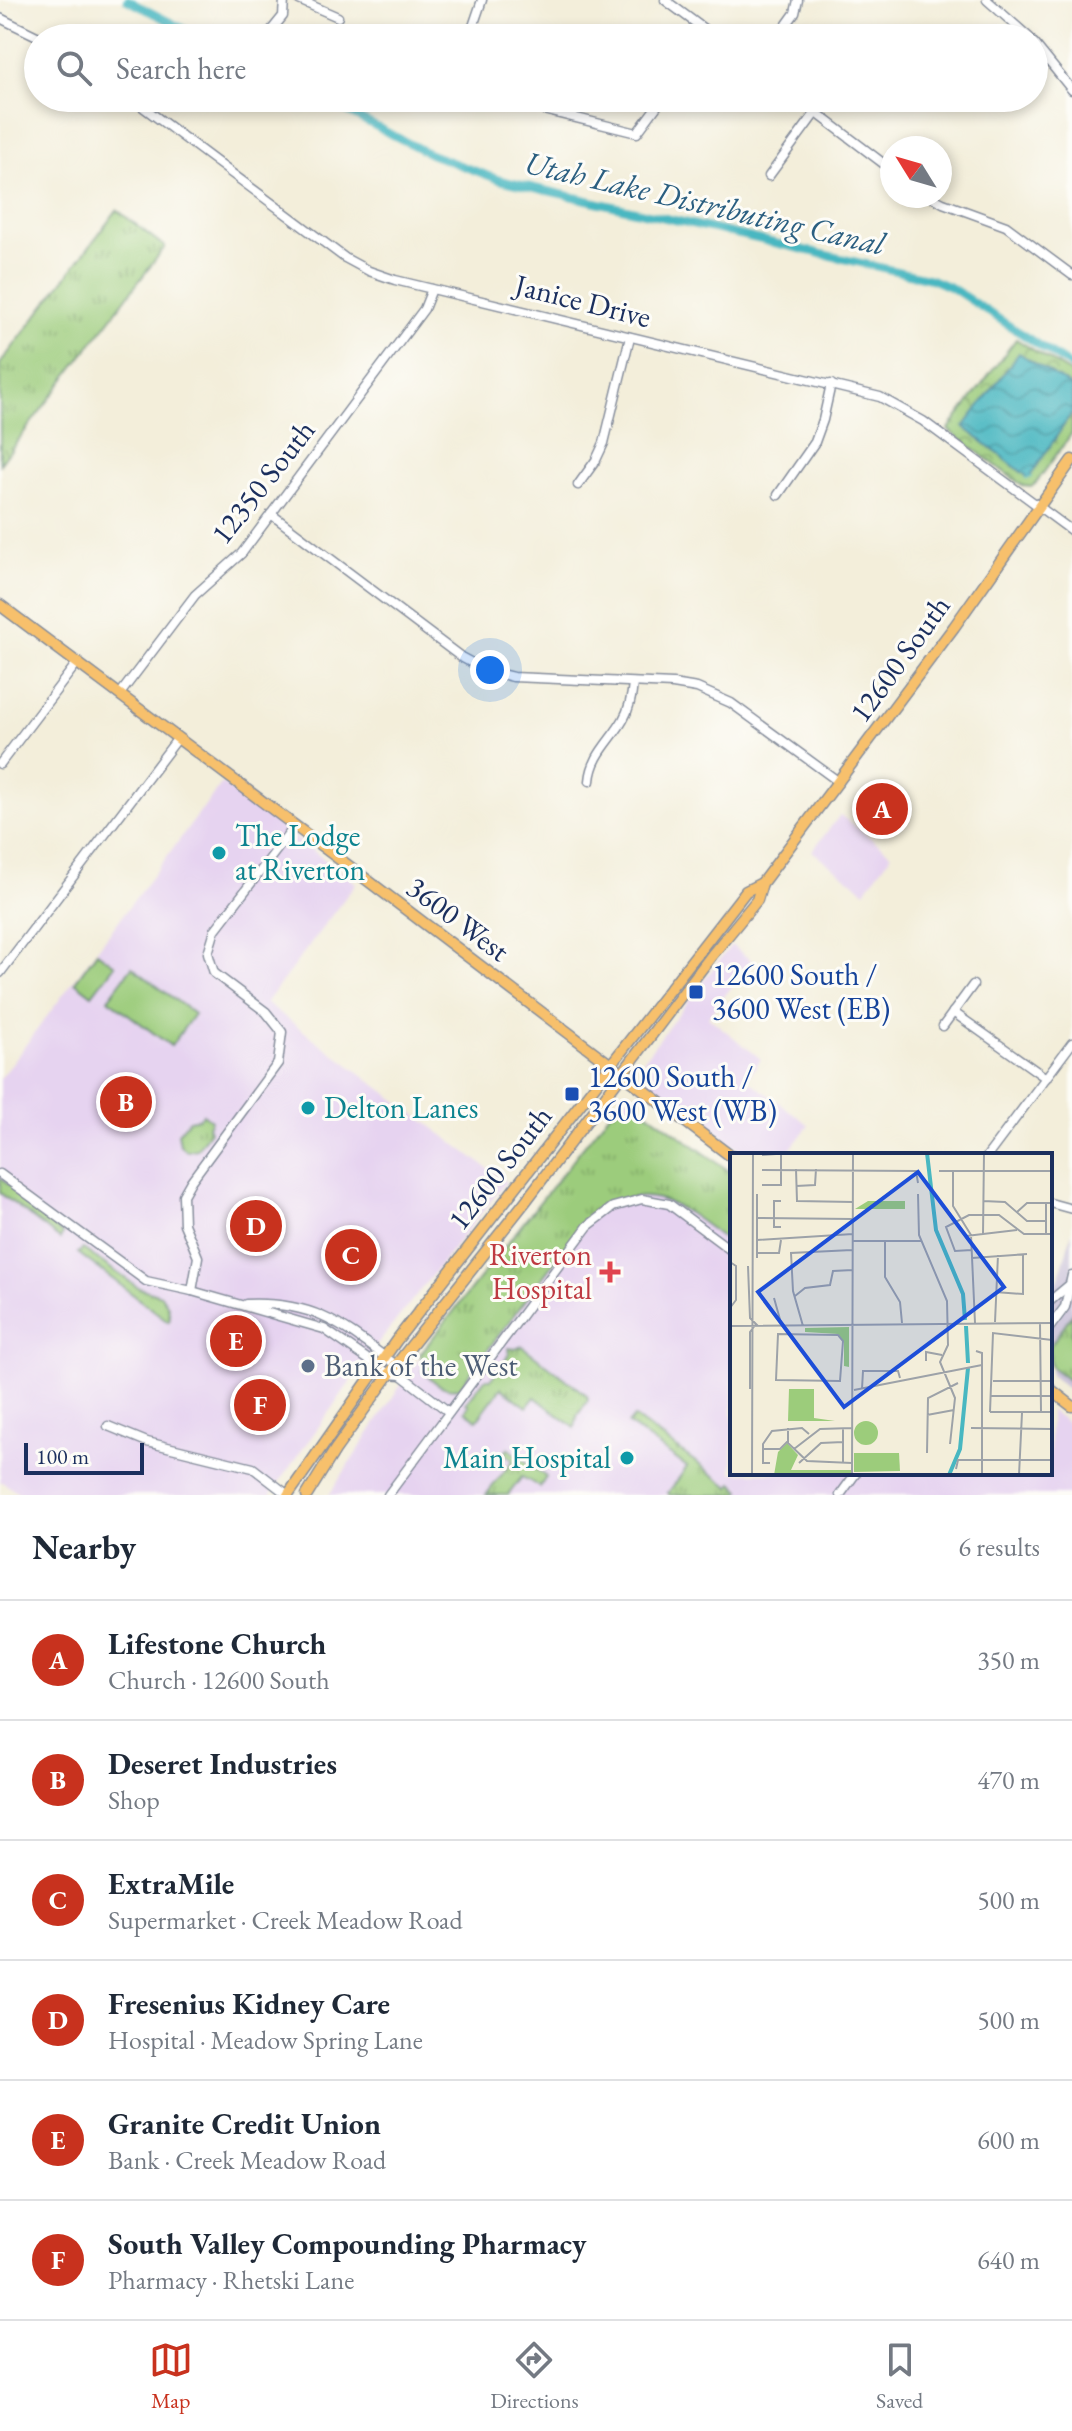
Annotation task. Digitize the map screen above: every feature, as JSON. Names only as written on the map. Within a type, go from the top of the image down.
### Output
[{"type":"main road","name":"12600 South","points":[[307,1495],[335,1450],[757,900],[762,883],[954,627],[1072,460]]},
{"type":"main road","name":"3600 West","points":[[0,605],[730,1155]]},
{"type":"main road","name":"12600 South","points":[[288,1495],[385,1356],[746,891],[762,883]]},
{"type":"main road","points":[[1052,1391],[1072,1406]]},
{"type":"street","points":[[276,24],[283,16],[284,0]]},
{"type":"street","points":[[299,0],[338,17]]},
{"type":"street","points":[[474,24],[482,0]]},
{"type":"street","points":[[665,0],[696,24]]},
{"type":"street","points":[[787,24],[795,13],[798,0]]},
{"type":"street","points":[[987,0],[1014,24]]},
{"type":"street","points":[[0,18],[24,30]]},
{"type":"street","points":[[1048,57],[1065,75],[1072,90]]},
{"type":"street","name":"Janice Drive","points":[[150,112],[345,258],[382,276],[880,397],[913,414],[1072,531]]},
{"type":"street","points":[[552,112],[637,133],[653,112]]},
{"type":"street","points":[[769,176],[816,112],[880,161]]},
{"type":"street","points":[[952,206],[1006,226],[1072,275]]},
{"type":"street","name":"12350 South","points":[[120,694],[195,595],[235,561],[424,309],[432,289]]},
{"type":"street","points":[[578,485],[604,443],[630,337]]},
{"type":"street","points":[[778,495],[815,442],[831,384]]},
{"type":"street","points":[[271,514],[477,666],[513,677],[685,685],[720,697],[839,782]]},
{"type":"street","points":[[0,764],[77,663]]},
{"type":"street","points":[[590,781],[596,757],[627,712],[633,683]]},
{"type":"street","points":[[0,973],[178,738]]},
{"type":"street","points":[[192,1291],[198,1257],[184,1224],[183,1195],[278,1063],[282,1032],[266,1012],[214,973],[208,953],[215,930],[295,826]]},
{"type":"street","points":[[943,1026],[973,985]]},
{"type":"street","points":[[953,1012],[1046,1078]]},
{"type":"street","points":[[990,1153],[1072,1043]]},
{"type":"street","points":[[0,1174],[146,1281],[324,1329],[378,1367],[396,1371]]},
{"type":"street","points":[[388,1495],[588,1226],[613,1207],[642,1199],[669,1204],[730,1250]]},
{"type":"street","points":[[1052,1204],[1072,1209]]},
{"type":"street","points":[[1052,1324],[1065,1307],[1072,1275]]},
{"type":"street","points":[[1052,1299],[1069,1285]]},
{"type":"street","points":[[240,1304],[282,1304],[330,1318],[385,1356],[396,1371],[449,1412]]},
{"type":"street","points":[[108,1426],[147,1442],[253,1468],[288,1495]]},
{"type":"street","points":[[840,1495],[855,1475]]},
{"type":"shaded area","points":[[222,783],[356,883],[266,1003],[506,1182],[379,1342],[270,1495],[23,1495],[0,1481],[0,1079]]},
{"type":"shaded area","points":[[840,815],[892,854],[865,891],[812,851]]},
{"type":"shaded area","points":[[731,945],[752,961],[708,1017],[761,1059],[747,1079],[809,1125],[788,1153],[745,1153],[648,1080],[642,1070],[644,1059]]},
{"type":"shaded area","name":"Riverton Hospital","points":[[625,1095],[730,1172],[730,1475],[1052,1475],[1052,1411],[1072,1426],[1072,1495],[329,1495],[410,1371]]},
{"type":"shaded area","points":[[1072,1232],[1072,1392],[1052,1377],[1052,1290],[1059,1278]]},
{"type":"green space","points":[[117,210],[165,247],[0,464],[0,364]]},
{"type":"green space","points":[[1016,339],[1072,374],[1072,433],[1031,487],[1023,486],[948,430]]},
{"type":"green space","points":[[97,952],[115,965],[92,995],[75,982]]},
{"type":"green space","points":[[132,967],[194,1014],[171,1046],[108,999]]},
{"type":"green space","points":[[637,1105],[730,1172],[730,1244],[696,1218],[663,1200],[646,1197],[608,1206],[586,1220],[459,1388],[443,1387],[435,1382],[422,1371],[425,1366],[420,1354],[613,1109]]},
{"type":"green space","points":[[203,1114],[211,1120],[208,1126],[210,1131],[197,1149],[187,1151],[180,1145],[178,1133],[189,1120],[200,1118]]},
{"type":"green space","points":[[0,1178],[63,1234],[60,1239],[0,1193]]},
{"type":"green space","points":[[83,1249],[139,1288],[161,1295],[168,1306],[168,1321],[78,1253]]},
{"type":"green space","points":[[1072,1314],[1072,1383],[1052,1368],[1052,1343]]},
{"type":"green space","points":[[522,1346],[587,1395],[588,1400],[577,1416],[575,1428],[535,1397],[527,1407],[501,1388],[477,1420],[465,1411],[469,1405],[466,1403],[485,1379],[491,1379],[509,1355],[508,1348]]},
{"type":"green space","points":[[634,1417],[730,1487],[733,1483],[741,1491],[737,1495],[670,1495],[668,1493],[687,1467],[628,1424]]},
{"type":"green space","points":[[508,1448],[546,1477],[540,1487],[522,1477],[508,1495],[486,1495],[513,1460],[505,1453]]},
{"type":"water","points":[[1019,353],[1072,387],[1072,413],[1029,478],[964,427]]},
{"type":"waterway","name":"Utah Lake Distributing Canal","points":[[127,0],[174,24]]},
{"type":"waterway","name":"Utah Lake Distributing Canal","points":[[348,112],[430,154],[500,180],[931,279],[952,288],[1072,367]]},
{"type":"waterway","points":[[1026,478],[1032,477]]},
{"type":"place","name":"Lifestone Church","points":[[882,809]]},
{"type":"place","name":"The Lodge at Riverton","points":[[219,853]]},
{"type":"place","name":"12600 South / 3600 West (EB)","points":[[696,992]]},
{"type":"place","name":"12600 South / 3600 West (WB)","points":[[572,1094]]},
{"type":"place","name":"Deseret Industries","points":[[126,1102]]},
{"type":"place","name":"Delton Lanes","points":[[308,1108]]},
{"type":"place","name":"Fresenius Kidney Care","points":[[256,1226]]},
{"type":"place","name":"ExtraMile","points":[[351,1255]]},
{"type":"place","name":"Riverton Hospital","points":[[610,1272]]},
{"type":"place","name":"Granite Credit Union","points":[[236,1341]]},
{"type":"place","name":"Bank of the West","points":[[308,1366]]},
{"type":"place","name":"South Valley Compounding Pharmacy","points":[[260,1405]]},
{"type":"place","name":"Main Hospital","points":[[627,1458]]}]
